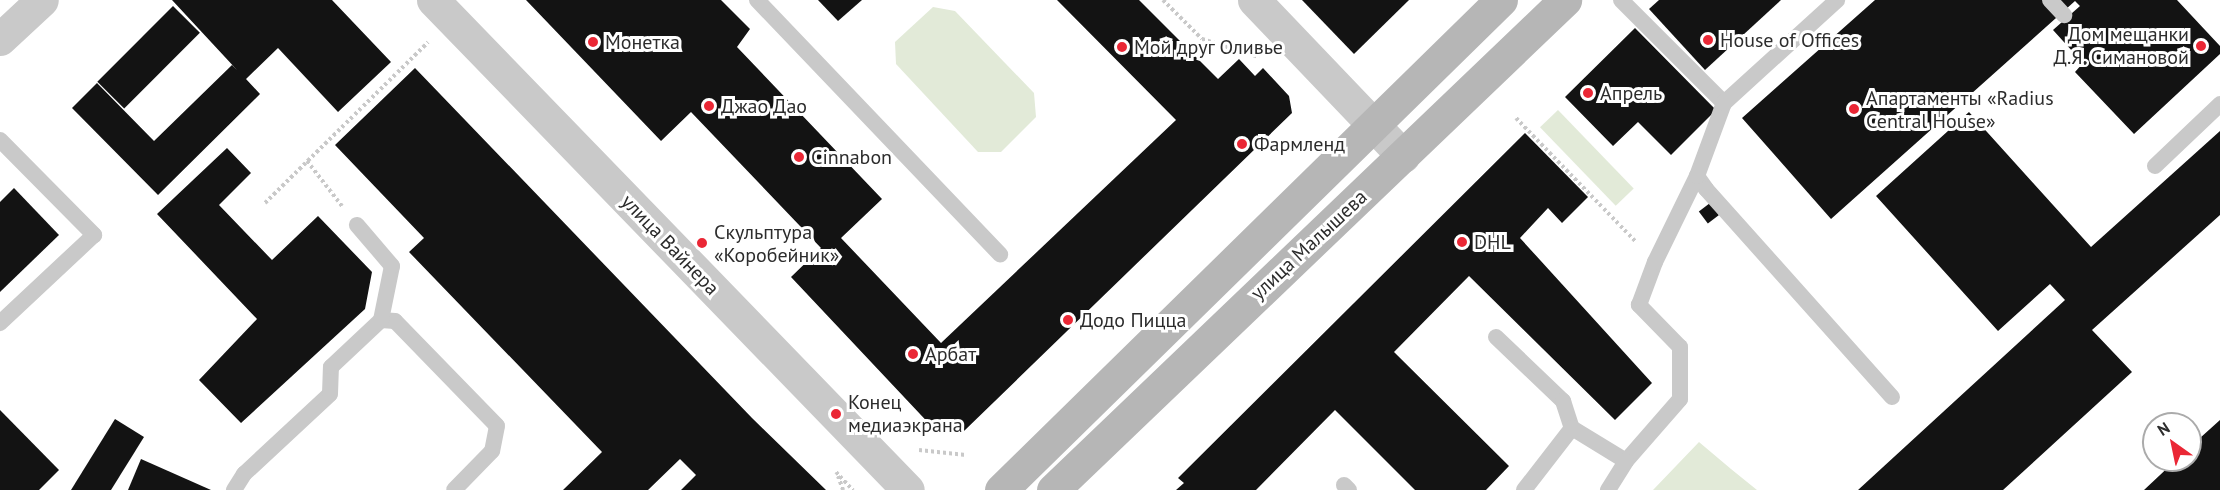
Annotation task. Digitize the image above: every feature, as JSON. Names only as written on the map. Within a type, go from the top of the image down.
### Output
[{"type":"main road","name":"улица Малышева","points":[[1001,490],[1501,0]]},
{"type":"main road","name":"улица Малышева","points":[[1053,490],[1097,445],[1565,0]]},
{"type":"street","points":[[0,39],[42,0]]},
{"type":"street","points":[[1254,0],[1403,156]]},
{"type":"street","name":"улица Вайнера","points":[[442,10],[908,490]]},
{"type":"lane","points":[[758,0],[1000,254]]},
{"type":"lane","points":[[1621,0],[1725,103]]},
{"type":"lane","points":[[1608,490],[1626,461],[1680,399],[1680,347],[1639,305],[1655,262],[1698,176],[1725,103],[1837,0]]},
{"type":"lane","points":[[2050,0],[2064,15]]},
{"type":"lane","points":[[2155,166],[2220,104]]},
{"type":"lane","points":[[0,140],[94,236],[0,323]]},
{"type":"lane","points":[[1698,176],[1714,198],[1892,397]]},
{"type":"lane","points":[[234,490],[244,474],[330,394],[331,367],[381,320],[392,266],[357,225]]},
{"type":"lane","points":[[381,320],[395,321],[496,426],[492,452],[454,490]]},
{"type":"lane","points":[[1496,337],[1563,401],[1572,428],[1626,461]]},
{"type":"lane","points":[[1524,490],[1572,428]]},
{"type":"path","points":[[1163,0],[1203,39],[1264,58]]},
{"type":"path","points":[[265,203],[307,161],[442,10]]},
{"type":"path","points":[[1516,118],[1655,262]]},
{"type":"path","points":[[307,161],[357,225]]},
{"type":"path","points":[[843,490],[836,472],[853,490]]},
{"type":"green space","points":[[933,7],[955,11],[1034,93],[1036,117],[1001,152],[978,152],[896,64],[895,42]]},
{"type":"green space","points":[[1558,110],[1634,188],[1616,206],[1540,127]]},
{"type":"green space","points":[[1699,442],[1731,469],[1757,490],[1653,490]]},
{"type":"building","points":[[172,0],[332,0],[391,62],[338,112],[278,48],[246,79],[260,94],[158,195],[72,108],[97,83],[154,141],[232,65],[237,70]]},
{"type":"building","points":[[526,0],[721,0],[750,29],[737,47],[882,199],[841,238],[941,343],[1176,120],[1057,0],[1139,0],[1218,79],[1239,59],[1255,76],[1263,68],[1289,96],[1292,113],[964,431],[936,431],[791,277],[821,248],[691,112],[661,141]]},
{"type":"building","points":[[818,0],[862,0],[838,21]]},
{"type":"building","points":[[1302,0],[1409,0],[1354,54]]},
{"type":"building","name":"House of Offices","points":[[1659,0],[1781,0],[1705,70],[1649,9]]},
{"type":"building","name":"Апартаменты «Radius Central House»","points":[[1875,0],[2177,0],[2220,46],[2220,54],[2134,134],[2075,72],[2083,63],[2053,30],[2080,6],[2075,1],[1831,219],[1742,118]]},
{"type":"building","points":[[173,6],[200,33],[124,109],[97,82]]},
{"type":"building","points":[[1635,28],[1716,110],[1671,155],[1638,122],[1613,146],[1565,97]]},
{"type":"building","points":[[415,68],[752,418],[826,490],[681,490],[696,475],[680,459],[648,490],[563,490],[602,452],[409,252],[424,238],[335,145]]},
{"type":"building","points":[[1969,112],[2091,247],[2220,131],[2220,215],[2092,330],[2132,372],[2003,490],[1858,490],[2065,300],[2050,284],[1998,331],[1876,196]]},
{"type":"building","points":[[1525,133],[1588,197],[1562,223],[1548,208],[1520,238],[1652,383],[1615,420],[1469,276],[1394,352],[1509,466],[1486,490],[1415,490],[1335,410],[1256,490],[1176,490],[1184,483],[1178,478]]},
{"type":"building","points":[[227,148],[251,173],[219,205],[272,260],[318,216],[372,272],[365,309],[241,423],[199,380],[257,319],[157,214]]},
{"type":"building","points":[[14,188],[59,235],[0,292],[0,202]]},
{"type":"building","points":[[1710,203],[1719,215],[1708,223],[1699,211]]},
{"type":"building","points":[[0,410],[59,470],[39,490],[0,490]]},
{"type":"building","points":[[115,419],[144,437],[111,490],[71,490]]},
{"type":"building","points":[[2220,420],[2220,490],[2144,490],[2163,472],[2202,472],[2202,436]]},
{"type":"building","points":[[141,459],[211,490],[128,490]]},
{"type":"place","name":"House of Offices","points":[[1708,40]]},
{"type":"place","name":"Монетка","points":[[593,42]]},
{"type":"place","name":"Дом мещанки Д.Я. Симановой","points":[[2201,46]]},
{"type":"place","name":"Мой друг Оливье","points":[[1122,47]]},
{"type":"place","name":"Апрель","points":[[1588,93]]},
{"type":"place","name":"Джао Дао","points":[[709,106]]},
{"type":"place","name":"Апартаменты «Radius Central House»","points":[[1854,109]]},
{"type":"place","name":"Фармленд","points":[[1242,144]]},
{"type":"place","name":"Cinnabon","points":[[799,157]]},
{"type":"place","name":"DHL","points":[[1462,242]]},
{"type":"place","name":"Скульптура «Коробейник»","points":[[702,243]]},
{"type":"place","name":"Додо Пицца","points":[[1068,320]]},
{"type":"place","name":"Арбат","points":[[913,354]]},
{"type":"place","name":"Конец медиаэкрана","points":[[836,414]]}]
